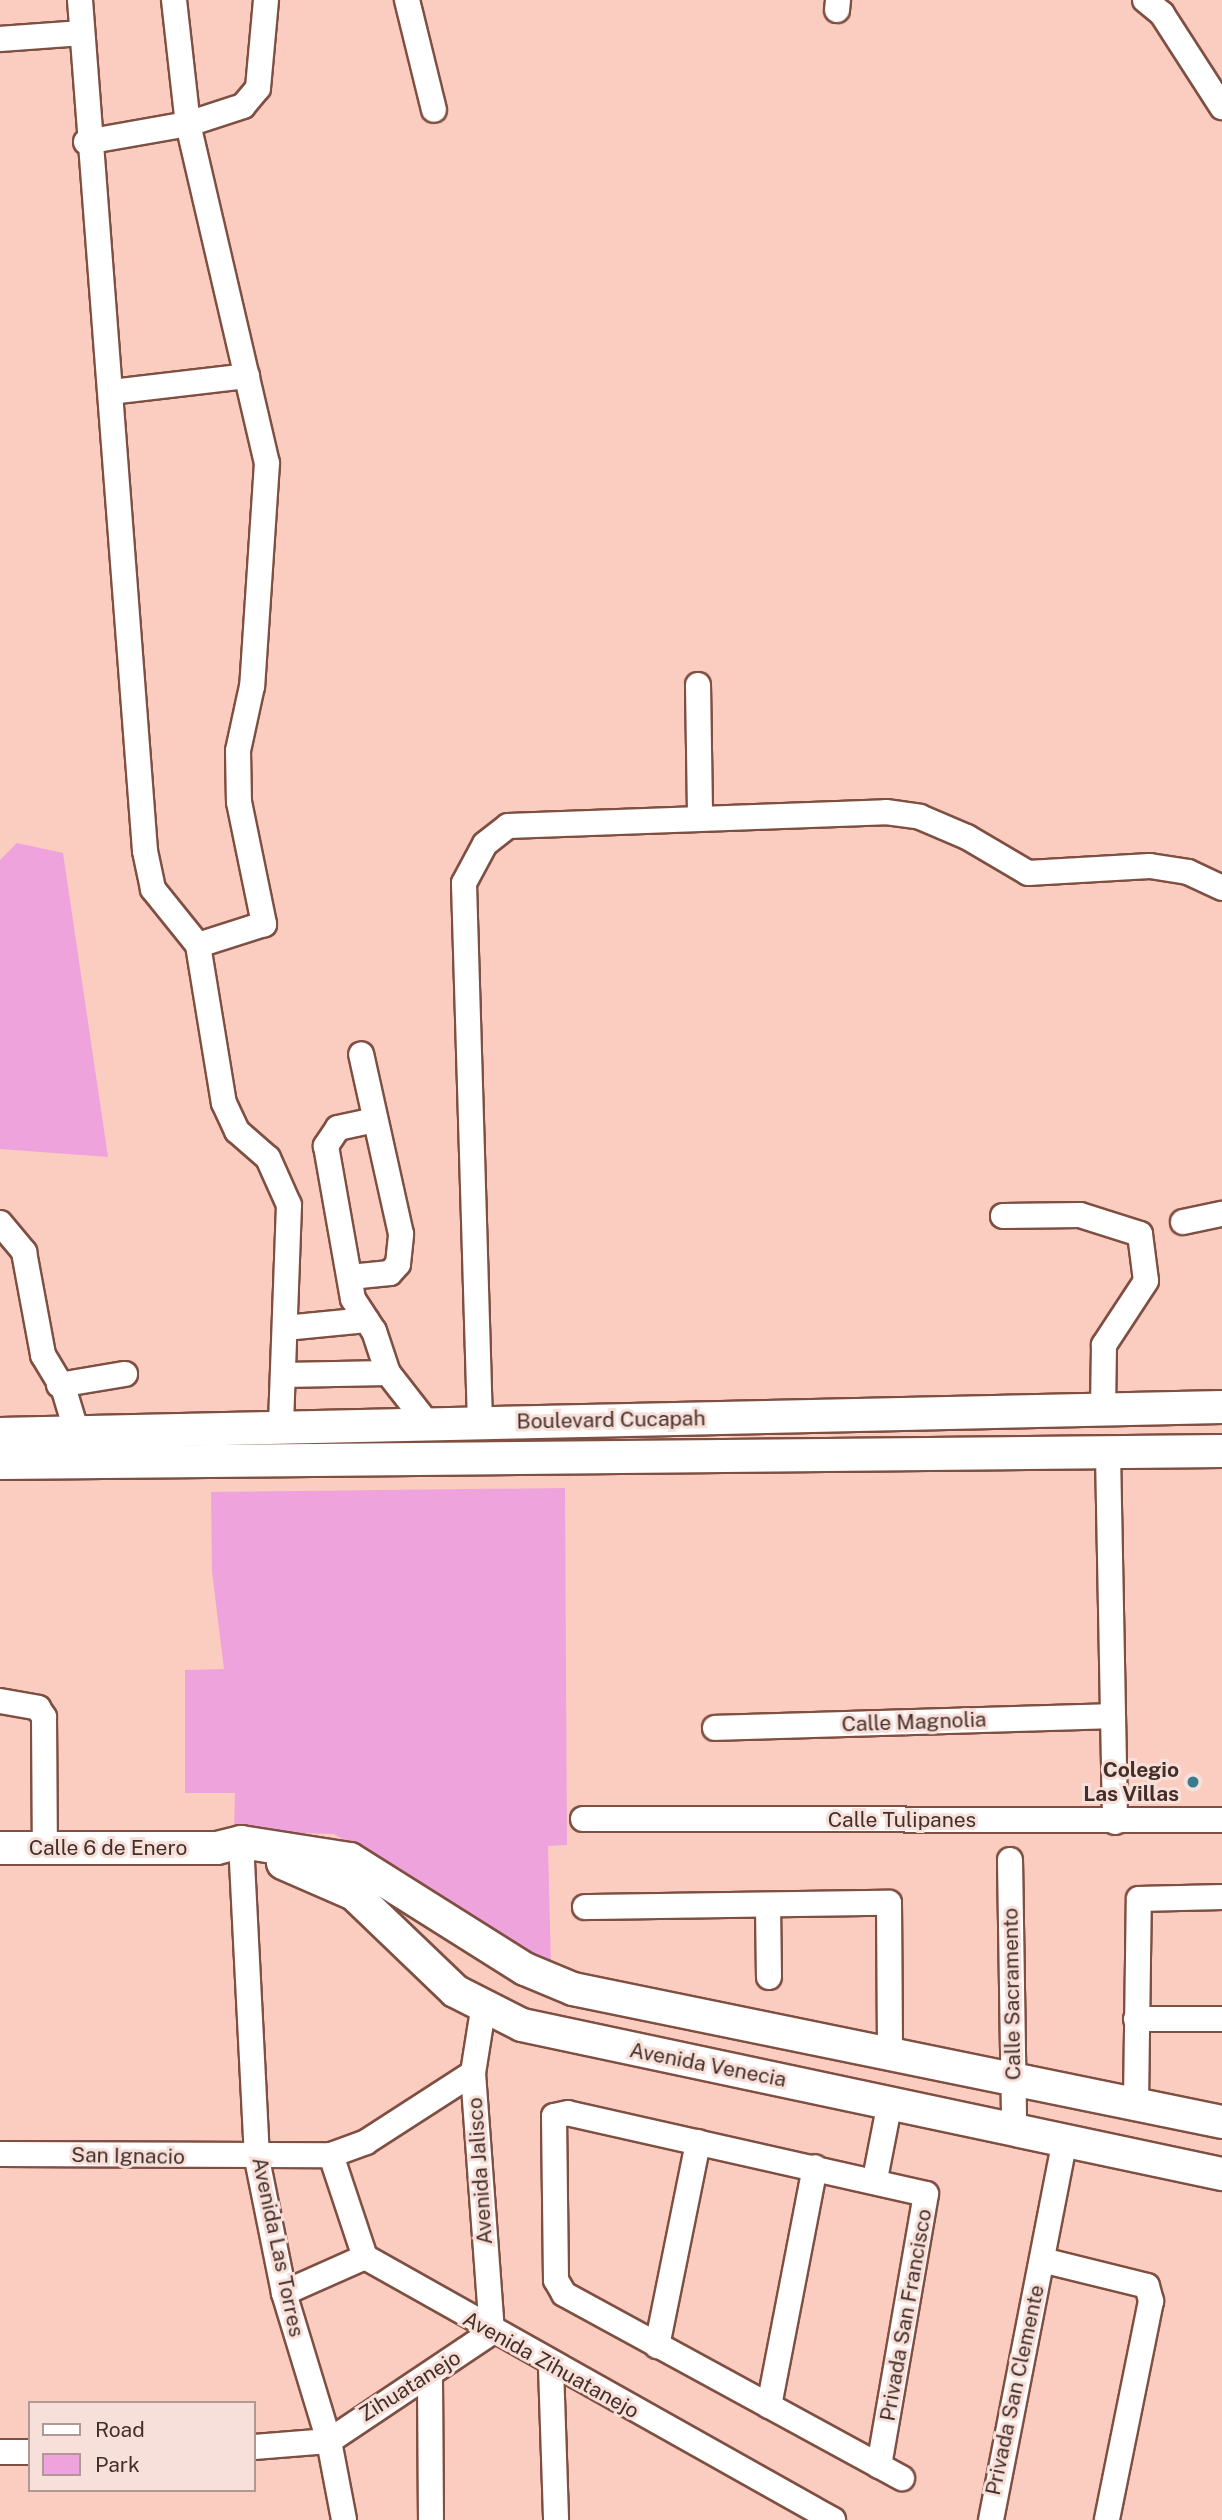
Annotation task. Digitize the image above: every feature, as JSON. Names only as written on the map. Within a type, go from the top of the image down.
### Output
[{"type":"main road","name":"Boulevard Cucapah","points":[[0,1434],[1222,1407]]},
{"type":"main road","name":"Boulevard Cucapah","points":[[0,1463],[1222,1451]]},
{"type":"main road","name":"Calle 6 de Enero","points":[[0,1848],[233,1848]]},
{"type":"main road","points":[[233,1848],[350,1859],[434,1908],[525,1969],[573,1989],[1013,2075],[1222,2122]]},
{"type":"main road","name":"Avenida Venecia","points":[[233,1848],[302,1866],[332,1881],[378,1913],[409,1948],[483,2010],[576,2038],[1222,2174]]},
{"type":"main road","points":[[409,1948],[413,1924],[434,1908]]},
{"type":"street","points":[[80,0],[86,142],[111,392],[145,851],[153,889],[198,945],[225,1103],[237,1131],[268,1158],[289,1205],[281,1428]]},
{"type":"street","points":[[174,0],[188,124],[267,463],[252,686],[238,751],[239,802],[264,924],[198,945]]},
{"type":"street","points":[[86,142],[188,124],[243,106],[258,88],[266,0]]},
{"type":"street","points":[[407,0],[433,110]]},
{"type":"street","points":[[1145,0],[1220,95]]},
{"type":"street","points":[[0,39],[81,33]]},
{"type":"street","points":[[111,392],[247,376]]},
{"type":"street","points":[[698,685],[701,817]]},
{"type":"street","points":[[480,1423],[464,883],[471,863],[500,832],[523,822],[886,812],[920,817],[967,837],[1028,873],[1150,866],[1188,872],[1222,888]]},
{"type":"street","points":[[350,1277],[390,1273],[398,1264],[399,1223],[361,1054]]},
{"type":"street","points":[[375,1120],[338,1129],[326,1146],[358,1311],[367,1320],[388,1373],[427,1423]]},
{"type":"street","points":[[1183,1222],[1222,1214]]},
{"type":"street","points":[[1003,1216],[1080,1215],[1140,1234],[1146,1281],[1104,1345],[1103,1409]]},
{"type":"street","points":[[0,1223],[24,1252],[43,1355],[59,1385],[76,1433]]},
{"type":"street","points":[[285,1328],[367,1320]]},
{"type":"street","points":[[283,1375],[388,1373]]},
{"type":"street","points":[[59,1385],[125,1374]]},
{"type":"street","points":[[1108,1453],[1115,1822]]},
{"type":"street","points":[[0,1701],[38,1708],[44,1717],[45,1848]]},
{"type":"street","name":"Calle Magnolia","points":[[715,1728],[1113,1716]]},
{"type":"street","name":"Calle Tulipanes","points":[[583,1819],[1115,1822],[1222,1819]]},
{"type":"street","name":"Avenida Las Torres","points":[[233,1848],[257,2158],[284,2293],[329,2441],[344,2520]]},
{"type":"street","name":"Calle Sacramento","points":[[1010,1860],[1014,2129]]},
{"type":"street","points":[[1136,2102],[1139,1899],[1222,1897]]},
{"type":"street","points":[[585,1907],[889,1903],[890,2052]]},
{"type":"street","points":[[768,1906],[769,1977]]},
{"type":"street","name":"Avenida Jalisco","points":[[483,2010],[473,2073],[492,2332]]},
{"type":"street","points":[[1136,2019],[1222,2019]]},
{"type":"street","name":"San Ignacio","points":[[0,2154],[257,2158],[331,2155],[366,2142],[473,2073]]},
{"type":"street","points":[[875,2179],[890,2102]]},
{"type":"street","name":"Privada San Francisco","points":[[879,2466],[927,2202],[920,2190],[568,2113],[554,2116],[549,2126],[559,2288],[657,2346],[879,2466],[902,2478]]},
{"type":"street","name":"Privada San Clemente","points":[[991,2520],[1065,2140]]},
{"type":"street","points":[[657,2346],[698,2142]]},
{"type":"street","points":[[284,2293],[365,2258],[331,2155]]},
{"type":"street","points":[[769,2406],[815,2167]]},
{"type":"street","name":"Avenida Zihuatanejo","points":[[365,2258],[551,2367],[832,2520]]},
{"type":"street","name":"Privada San Clemente","points":[[1042,2260],[1147,2286],[1151,2301],[1107,2520]]},
{"type":"street","name":"Zihuatanejo","points":[[329,2441],[362,2415],[430,2379],[492,2332]]},
{"type":"street","points":[[551,2367],[556,2520]]},
{"type":"street","points":[[430,2379],[431,2520]]},
{"type":"street","points":[[256,2447],[329,2441]]},
{"type":"street","points":[[0,2452],[28,2452]]},
{"type":"green space","points":[[17,843],[63,853],[108,1157],[0,1149],[0,860]]},
{"type":"green space","points":[[565,1488],[567,1845],[548,1846],[551,1966],[334,1834],[234,1831],[235,1793],[185,1793],[185,1670],[224,1669],[212,1572],[211,1492]]},
{"type":"place","name":"Colegio Las Villas","points":[[1193,1782]]}]
